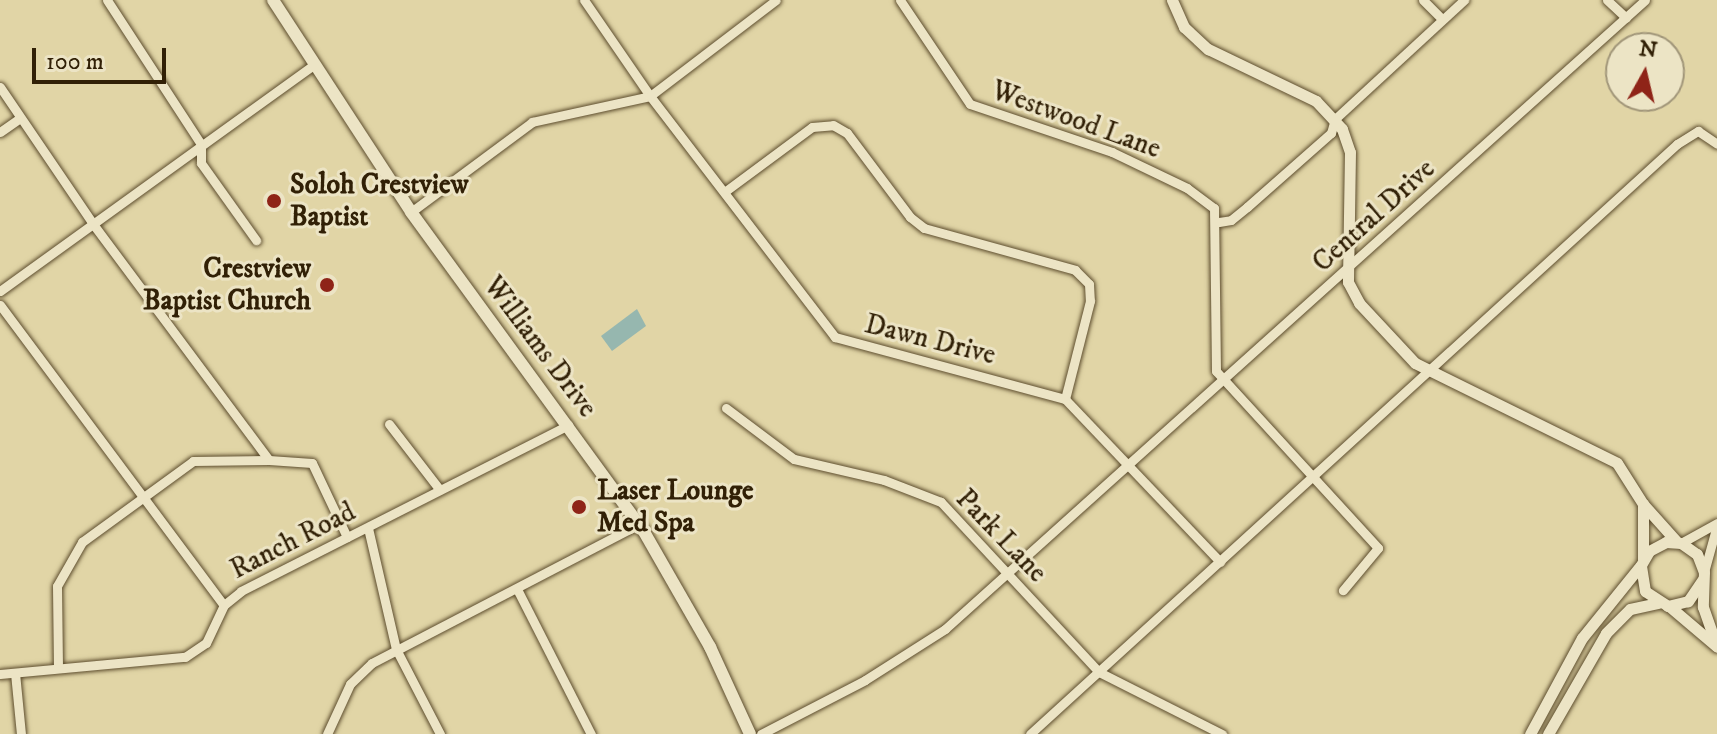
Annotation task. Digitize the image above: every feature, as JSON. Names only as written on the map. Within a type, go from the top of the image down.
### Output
[{"type":"main road","name":"Williams Drive","points":[[273,0],[312,66],[411,212],[639,524],[695,619],[750,734]]},
{"type":"street","points":[[107,0],[201,144],[201,163],[256,240]]},
{"type":"street","name":"Dawn Drive","points":[[584,0],[650,96],[727,190],[835,337],[1065,399],[1132,465],[1220,562]]},
{"type":"street","points":[[411,212],[532,122],[650,96],[776,0]]},
{"type":"street","name":"Westwood Lane","points":[[900,0],[970,104],[1080,139],[1148,168],[1207,200],[1219,222]]},
{"type":"street","points":[[1172,0],[1184,27],[1208,49],[1316,101],[1335,119],[1350,152],[1348,282],[1359,303],[1407,356],[1430,372],[1609,456],[1643,504],[1679,542],[1697,554],[1704,576]]},
{"type":"street","points":[[1423,0],[1442,19]]},
{"type":"street","points":[[1343,590],[1378,548],[1224,380],[1214,359],[1219,222],[1231,220],[1331,133],[1335,119],[1464,0]]},
{"type":"street","points":[[1607,0],[1626,18]]},
{"type":"street","name":"Central Drive","points":[[761,734],[900,659],[1010,575],[1645,0]]},
{"type":"street","points":[[0,291],[312,66]]},
{"type":"street","points":[[0,87],[93,224],[269,460]]},
{"type":"street","points":[[0,132],[20,118]]},
{"type":"street","points":[[727,190],[812,127],[833,125],[847,133],[904,209],[924,228],[1075,270],[1089,284],[1090,301],[1065,399]]},
{"type":"street","points":[[1030,734],[1692,132],[1705,132],[1717,144]]},
{"type":"street","points":[[0,305],[224,605]]},
{"type":"street","name":"Park Lane","points":[[726,408],[794,459],[884,480],[941,502],[1099,672],[1117,685],[1208,731],[1222,734]]},
{"type":"street","points":[[389,424],[440,490]]},
{"type":"street","name":"Ranch Road","points":[[0,674],[185,657],[206,643],[224,605],[347,537],[568,425]]},
{"type":"street","points":[[58,668],[55,602],[65,569],[82,542],[193,461],[312,463],[347,537]]},
{"type":"street","points":[[1643,504],[1641,583],[1717,647]]},
{"type":"street","points":[[327,734],[358,673],[396,649],[639,524]]},
{"type":"street","points":[[1530,734],[1566,667],[1657,545],[1679,542],[1717,524]]},
{"type":"street","points":[[1717,524],[1704,576],[1703,607],[1717,647]]},
{"type":"street","points":[[368,528],[396,649],[440,734]]},
{"type":"street","points":[[1548,734],[1580,674],[1621,617],[1639,605],[1688,601],[1704,576]]},
{"type":"street","points":[[517,589],[591,734]]},
{"type":"street","points":[[1566,667],[1580,674]]},
{"type":"street","points":[[15,673],[21,734]]},
{"type":"water","points":[[637,309],[646,326],[612,351],[601,336]]},
{"type":"place","name":"Soloh Crestview Baptist","points":[[274,201]]},
{"type":"place","name":"Crestview Baptist Church","points":[[327,285]]},
{"type":"place","name":"Laser Lounge Med Spa","points":[[579,507]]}]
